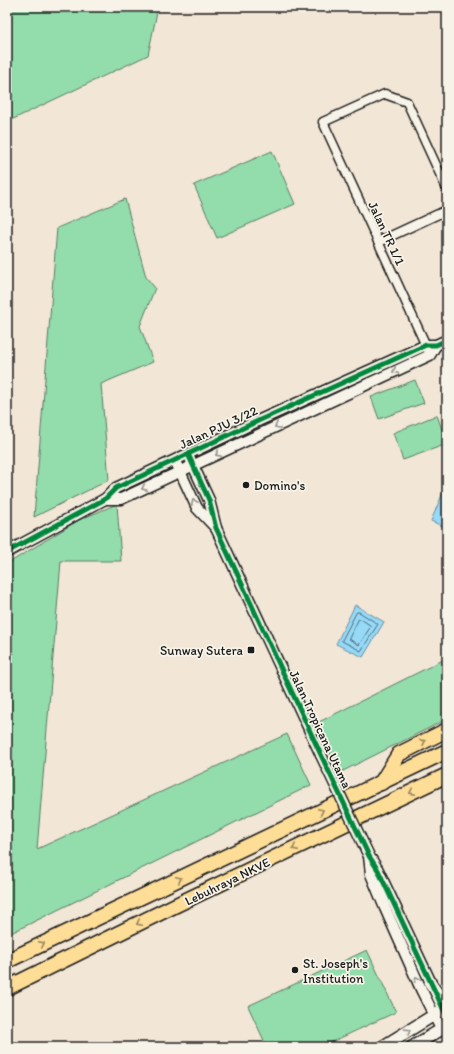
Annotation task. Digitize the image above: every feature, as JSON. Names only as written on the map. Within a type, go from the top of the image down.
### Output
[{"type":"highway","points":[[381,783],[399,754],[447,730]]},
{"type":"highway","name":"Lebuhraya NKVE","points":[[7,961],[447,751]]},
{"type":"highway","name":"Lebuhraya NKVE","points":[[7,988],[447,775]]},
{"type":"main road","points":[[430,983],[439,995],[447,997]]},
{"type":"main road","points":[[382,1047],[442,1012]]},
{"type":"main road","points":[[412,1047],[444,1027]]},
{"type":"street","name":"Jalan TR 1/1","points":[[430,355],[323,122],[385,94],[407,102],[447,189]]},
{"type":"street","points":[[378,242],[447,210]]},
{"type":"street","points":[[426,344],[436,345],[447,340]]},
{"type":"street","name":"Jalan PJU 3/22","points":[[7,552],[105,499],[116,488],[426,344]]},
{"type":"street","points":[[430,355],[436,345]]},
{"type":"street","name":"Jalan PJU 3/22","points":[[105,499],[121,499],[430,355]]},
{"type":"street","name":"Jalan Tropicana Utama","points":[[188,454],[209,500],[216,528],[320,755],[369,856],[378,870],[442,1012]]},
{"type":"street","name":"Jalan Tropicana Utama","points":[[174,460],[197,508],[216,528]]},
{"type":"street","name":"Jalan Tropicana Utama","points":[[369,856],[371,874],[442,1012]]},
{"type":"street","points":[[442,1012],[444,1027]]},
{"type":"green space","points":[[7,7],[158,7],[148,55],[7,122]]},
{"type":"green space","points":[[272,151],[295,204],[217,238],[194,185]]},
{"type":"green space","points":[[125,199],[146,277],[155,288],[140,326],[153,362],[101,384],[109,480],[34,517],[57,228]]},
{"type":"green space","points":[[415,380],[424,403],[379,419],[371,397]]},
{"type":"green space","points":[[437,415],[447,444],[403,460],[393,433]]},
{"type":"green space","points":[[117,504],[121,561],[61,561],[37,849],[287,734],[311,785],[7,935],[7,564],[79,520]]},
{"type":"green space","points":[[447,658],[447,719],[339,773],[317,723]]},
{"type":"green space","points":[[367,950],[396,1012],[321,1047],[267,1047],[248,1006]]},
{"type":"water","points":[[444,490],[447,492],[447,528],[431,521]]},
{"type":"water","points":[[355,605],[384,622],[363,657],[336,644]]},
{"type":"cycle path","points":[[7,552],[105,499],[116,488],[260,420],[426,345],[436,345],[447,340]]},
{"type":"cycle path","points":[[188,454],[209,500],[216,528],[321,755],[369,856],[378,870],[447,1017]]},
{"type":"place","name":"Domino's","points":[[246,485]]},
{"type":"place","name":"Sunway Sutera","points":[[251,650]]},
{"type":"place","name":"St. Joseph's Institution","points":[[295,970]]}]
